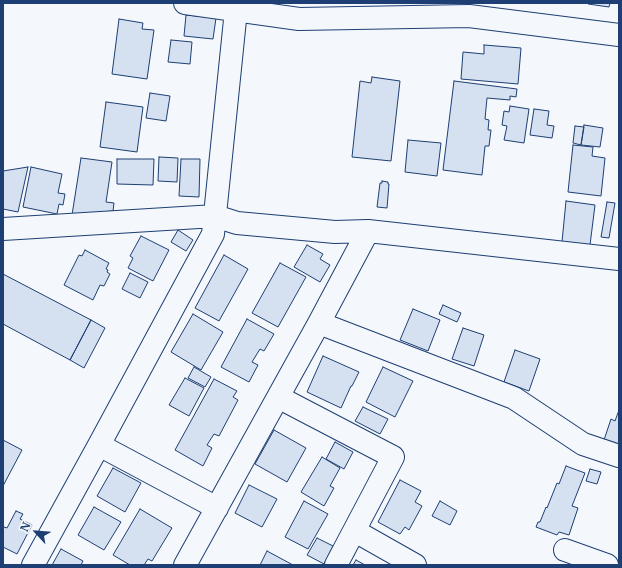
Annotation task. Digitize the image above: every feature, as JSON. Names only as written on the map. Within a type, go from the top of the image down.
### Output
[{"type":"street","points":[[185,3],[299,19],[469,16],[619,35]]},
{"type":"street","points":[[33,565],[213,234],[236,10]]},
{"type":"street","points":[[3,228],[215,216],[237,223],[335,232],[368,231],[619,260]]},
{"type":"street","points":[[185,565],[319,323],[368,231]]},
{"type":"street","points":[[319,323],[514,398],[583,444],[619,456]]},
{"type":"street","points":[[278,397],[392,457],[336,565]]},
{"type":"street","points":[[99,445],[217,508]]},
{"type":"street","points":[[354,531],[415,565]]},
{"type":"street","points":[[565,550],[607,565]]},
{"type":"building","points":[[588,3],[610,3],[609,7]]},
{"type":"building","points":[[186,15],[216,18],[213,39],[184,36]]},
{"type":"building","points":[[119,19],[143,23],[142,29],[154,30],[147,79],[112,74]]},
{"type":"building","points":[[171,40],[192,42],[190,64],[168,62]]},
{"type":"building","points":[[484,45],[521,48],[518,84],[461,79],[463,52],[484,54]]},
{"type":"building","points":[[372,77],[400,81],[391,161],[352,157],[360,81],[371,83]]},
{"type":"building","points":[[454,81],[517,89],[516,97],[510,96],[510,100],[487,98],[485,119],[489,120],[488,130],[491,130],[489,146],[485,146],[482,175],[443,170]]},
{"type":"building","points":[[150,93],[170,96],[166,121],[146,118]]},
{"type":"building","points":[[106,102],[143,107],[137,152],[100,147]]},
{"type":"building","points":[[510,106],[529,109],[524,143],[504,140],[507,126],[502,125],[504,111],[509,112]]},
{"type":"building","points":[[534,109],[549,111],[547,125],[554,126],[552,138],[530,135]]},
{"type":"building","points":[[584,125],[603,128],[600,147],[581,145]]},
{"type":"building","points":[[575,126],[584,127],[581,145],[573,143]]},
{"type":"building","points":[[408,140],[441,143],[437,176],[405,172]]},
{"type":"building","points":[[573,145],[593,147],[592,156],[605,158],[601,196],[568,192]]},
{"type":"building","points":[[159,157],[178,158],[177,182],[158,181]]},
{"type":"building","points":[[81,158],[112,162],[106,202],[114,203],[113,211],[72,215]]},
{"type":"building","points":[[117,159],[154,159],[153,185],[117,184]]},
{"type":"building","points":[[181,159],[200,159],[199,197],[179,196]]},
{"type":"building","points":[[28,167],[18,212],[3,209],[3,171]]},
{"type":"building","points":[[31,167],[62,174],[58,193],[65,194],[63,205],[59,204],[57,214],[23,207]]},
{"type":"building","points":[[382,181],[388,182],[389,184],[387,208],[377,207],[380,183],[382,183]]},
{"type":"building","points":[[566,201],[595,205],[590,245],[562,242]]},
{"type":"building","points":[[607,202],[615,203],[609,238],[601,237]]},
{"type":"building","points":[[178,230],[193,240],[186,251],[171,242]]},
{"type":"building","points":[[141,236],[169,250],[153,281],[128,268],[133,258],[130,256]]},
{"type":"building","points":[[307,245],[323,254],[320,259],[330,265],[320,282],[294,267]]},
{"type":"building","points":[[85,250],[109,263],[106,269],[110,274],[104,286],[100,285],[93,300],[64,285],[79,255],[82,256]]},
{"type":"building","points":[[224,255],[248,269],[219,321],[195,308]]},
{"type":"building","points":[[280,263],[306,277],[278,327],[252,313]]},
{"type":"building","points":[[130,273],[148,282],[140,298],[122,289]]},
{"type":"building","points":[[3,274],[91,320],[70,360],[3,324]]},
{"type":"building","points":[[443,305],[461,313],[457,322],[439,314]]},
{"type":"building","points":[[413,309],[440,320],[428,351],[400,340]]},
{"type":"building","points":[[193,314],[223,332],[201,370],[171,352]]},
{"type":"building","points":[[247,319],[274,334],[264,351],[260,349],[252,362],[258,365],[249,382],[221,367]]},
{"type":"building","points":[[91,320],[105,328],[84,368],[70,360]]},
{"type":"building","points":[[463,328],[484,335],[474,366],[452,359]]},
{"type":"building","points":[[515,350],[540,359],[529,391],[504,382]]},
{"type":"building","points":[[323,356],[359,372],[341,408],[307,392]]},
{"type":"building","points":[[194,367],[211,377],[205,387],[188,378]]},
{"type":"building","points":[[383,367],[413,381],[395,417],[366,402]]},
{"type":"building","points":[[185,378],[204,388],[189,416],[169,405]]},
{"type":"building","points":[[214,379],[237,391],[233,397],[238,400],[219,436],[214,434],[207,445],[212,448],[203,466],[175,450]]},
{"type":"building","points":[[363,407],[388,419],[380,434],[355,421]]},
{"type":"building","points":[[619,410],[619,448],[603,443],[611,419],[615,421]]},
{"type":"building","points":[[274,430],[306,448],[287,482],[255,464]]},
{"type":"building","points":[[3,440],[22,450],[3,486]]},
{"type":"building","points":[[335,442],[353,452],[344,469],[326,459]]},
{"type":"building","points":[[322,457],[340,468],[330,486],[334,488],[324,506],[301,492]]},
{"type":"building","points":[[566,466],[585,473],[572,506],[578,508],[569,535],[559,532],[557,535],[536,527],[538,522],[540,522],[546,507],[547,508],[557,483],[559,484]]},
{"type":"building","points":[[113,468],[141,483],[125,512],[97,496]]},
{"type":"building","points":[[590,469],[601,472],[597,484],[586,481]]},
{"type":"building","points":[[400,480],[421,491],[415,502],[422,506],[409,530],[405,527],[400,534],[378,522]]},
{"type":"building","points":[[249,485],[277,499],[262,527],[235,513]]},
{"type":"building","points":[[304,501],[328,514],[308,549],[285,537]]},
{"type":"building","points":[[440,501],[457,511],[450,525],[432,516]]},
{"type":"building","points":[[94,507],[121,522],[104,550],[78,535]]},
{"type":"building","points":[[140,509],[172,528],[152,561],[148,559],[144,565],[130,565],[113,555]]},
{"type":"building","points":[[16,511],[23,514],[20,519],[32,525],[17,554],[3,547],[3,529],[4,527],[7,528]]},
{"type":"building","points":[[317,538],[333,546],[324,564],[307,555]]},
{"type":"building","points":[[61,549],[83,561],[81,565],[52,565]]},
{"type":"building","points":[[267,551],[293,565],[260,565]]},
{"type":"building","points":[[356,560],[365,565],[353,565]]}]
